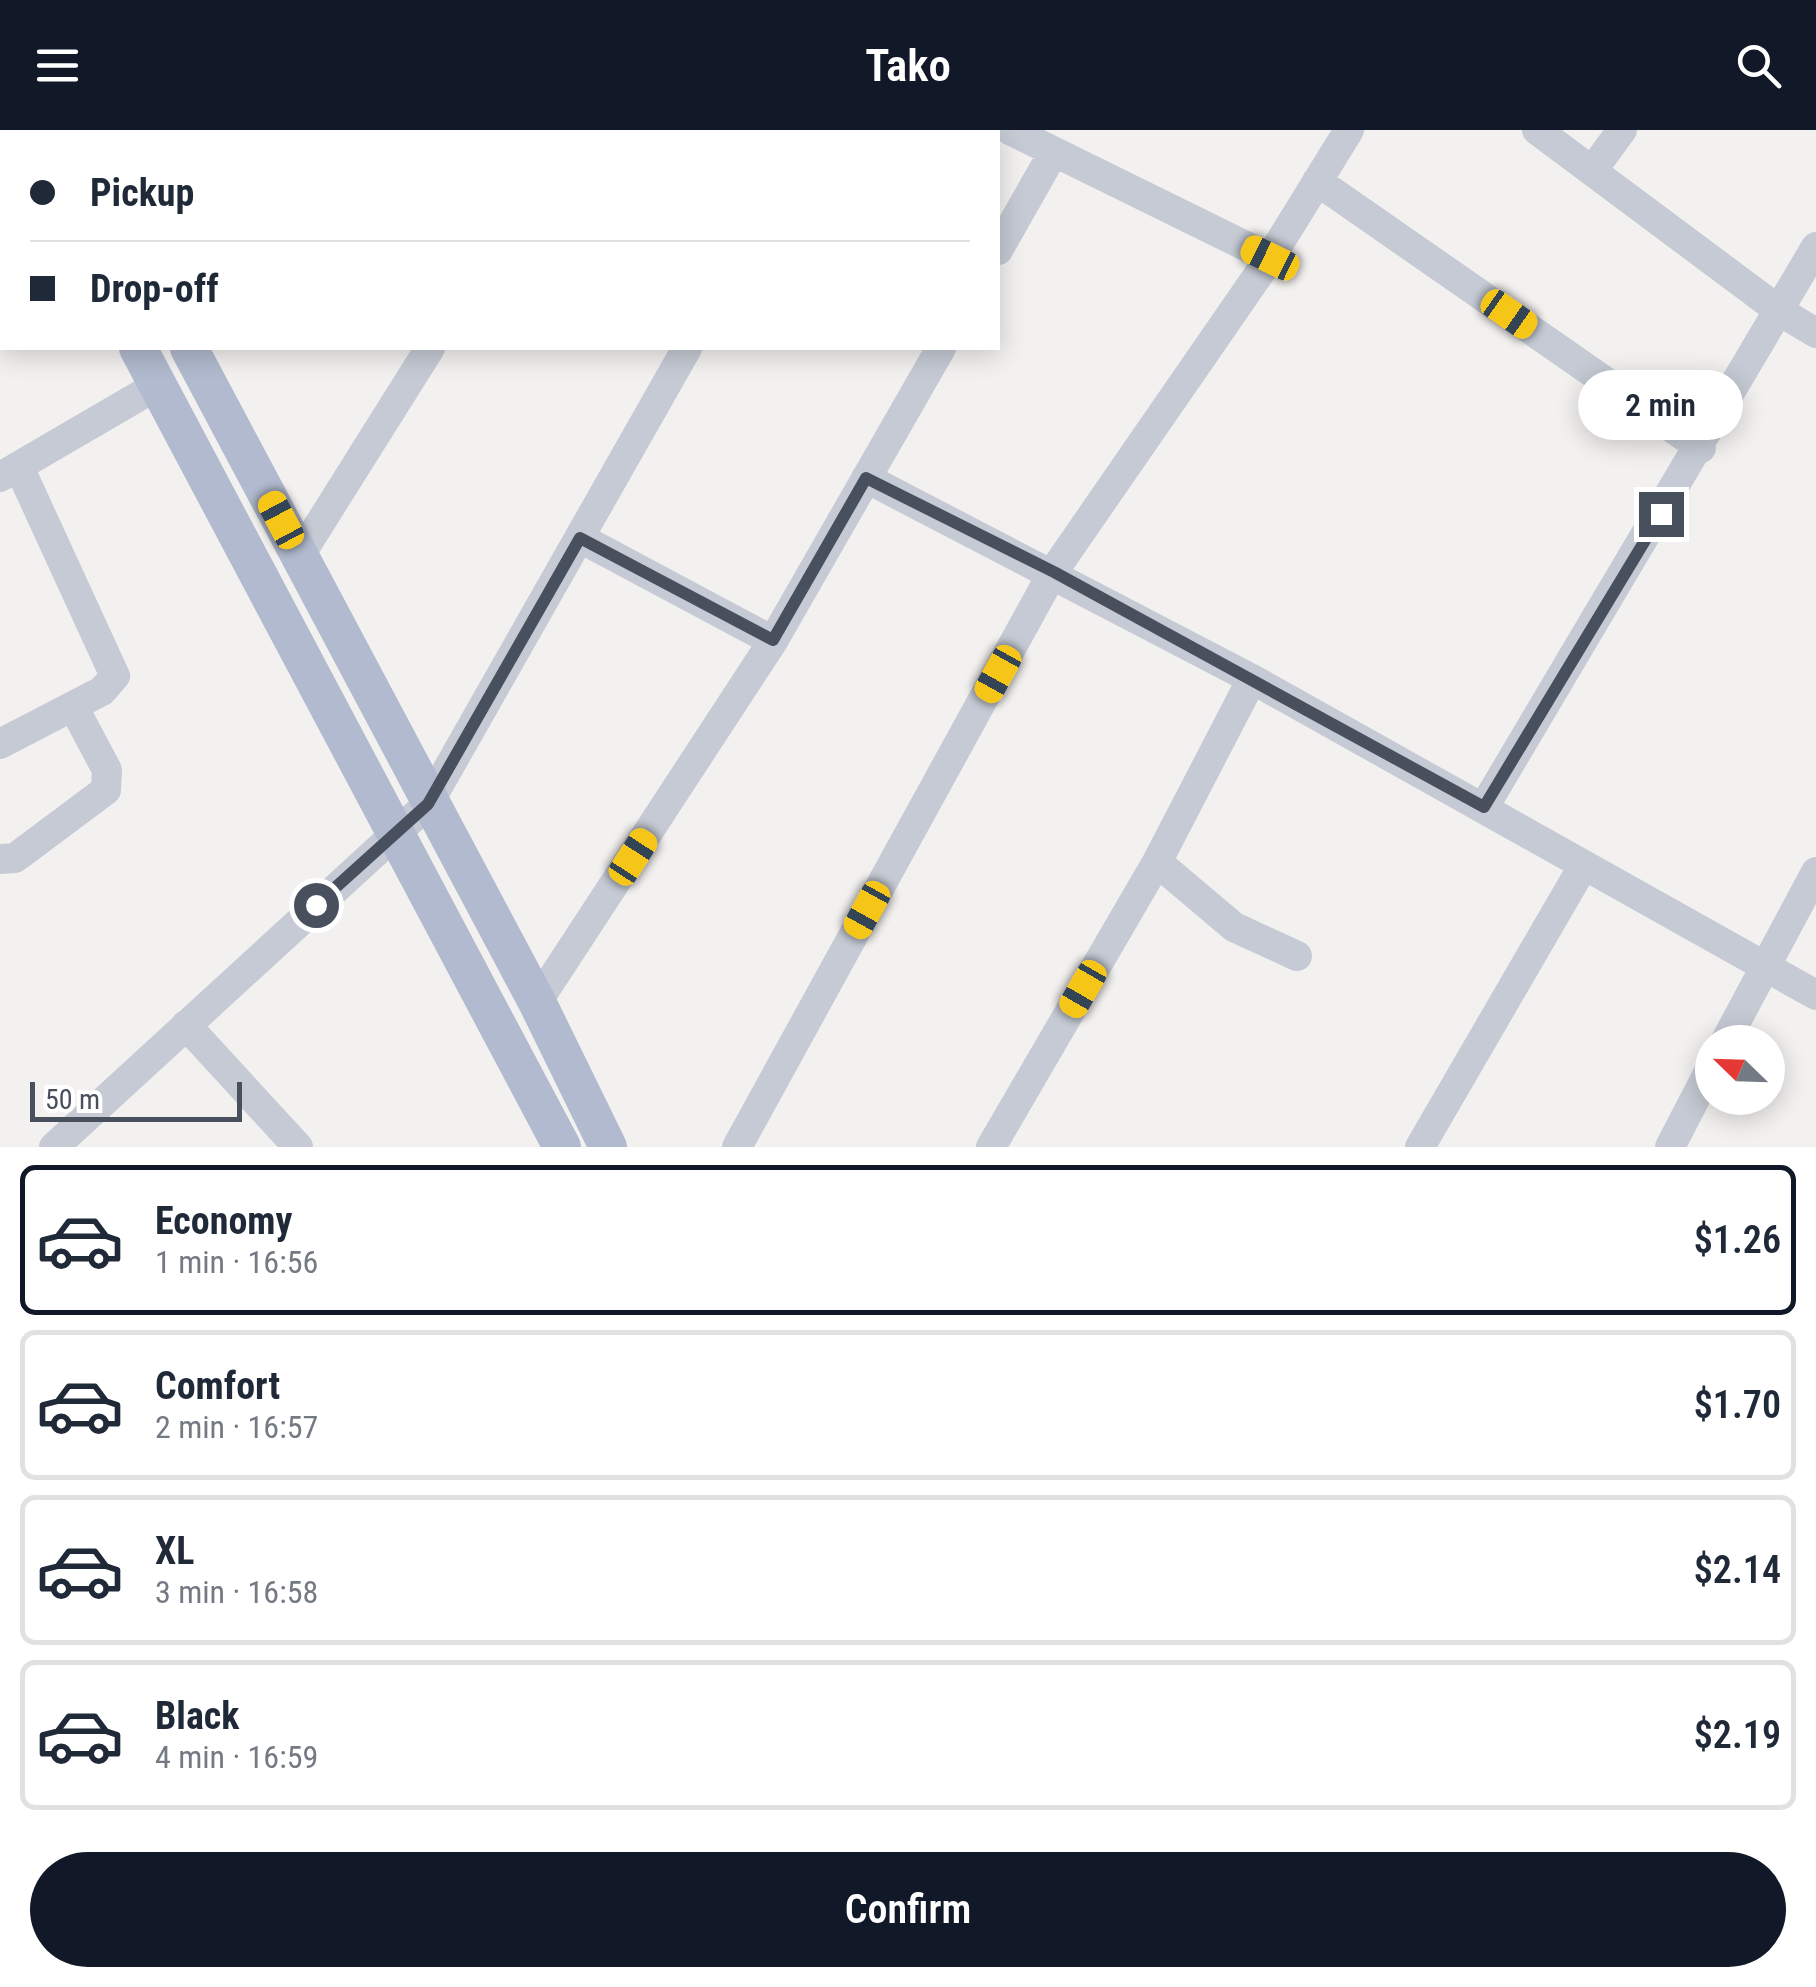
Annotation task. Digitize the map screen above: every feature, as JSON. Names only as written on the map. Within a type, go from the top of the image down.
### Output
[{"type":"main road","points":[[139,350],[559,1146]]},
{"type":"main road","points":[[190,350],[428,804],[537,1002],[608,1147]]},
{"type":"street","points":[[1010,130],[1270,258]]},
{"type":"street","points":[[736,1147],[1054,572],[1270,258],[1349,130]]},
{"type":"street","points":[[1536,130],[1816,334]]},
{"type":"street","points":[[1592,171],[1622,130]]},
{"type":"street","points":[[1000,247],[1054,153]]},
{"type":"street","points":[[1317,181],[1700,448]]},
{"type":"street","points":[[1484,807],[1816,248]]},
{"type":"street","points":[[300,554],[429,350]]},
{"type":"street","points":[[54,1147],[428,804],[686,350]]},
{"type":"street","points":[[537,1002],[773,640],[941,350]]},
{"type":"street","points":[[0,744],[113,682],[114,669],[10,472],[158,385]]},
{"type":"street","points":[[866,478],[1054,572],[1484,807],[1582,868],[1816,994]]},
{"type":"street","points":[[580,538],[773,640]]},
{"type":"street","points":[[991,1147],[1156,862],[1252,680]]},
{"type":"street","points":[[0,859],[16,858],[106,790],[107,770],[73,706]]},
{"type":"street","points":[[1156,862],[1234,926],[1297,956]]},
{"type":"street","points":[[1420,1147],[1582,868]]},
{"type":"street","points":[[1734,1025],[1816,872]]},
{"type":"street","points":[[186,1025],[298,1147]]},
{"type":"street","points":[[1670,1147],[1695,1099]]},
{"type":"route","points":[[316,905],[428,804],[580,538],[773,640],[866,478],[1054,572],[1484,807],[1661,514]]}]
